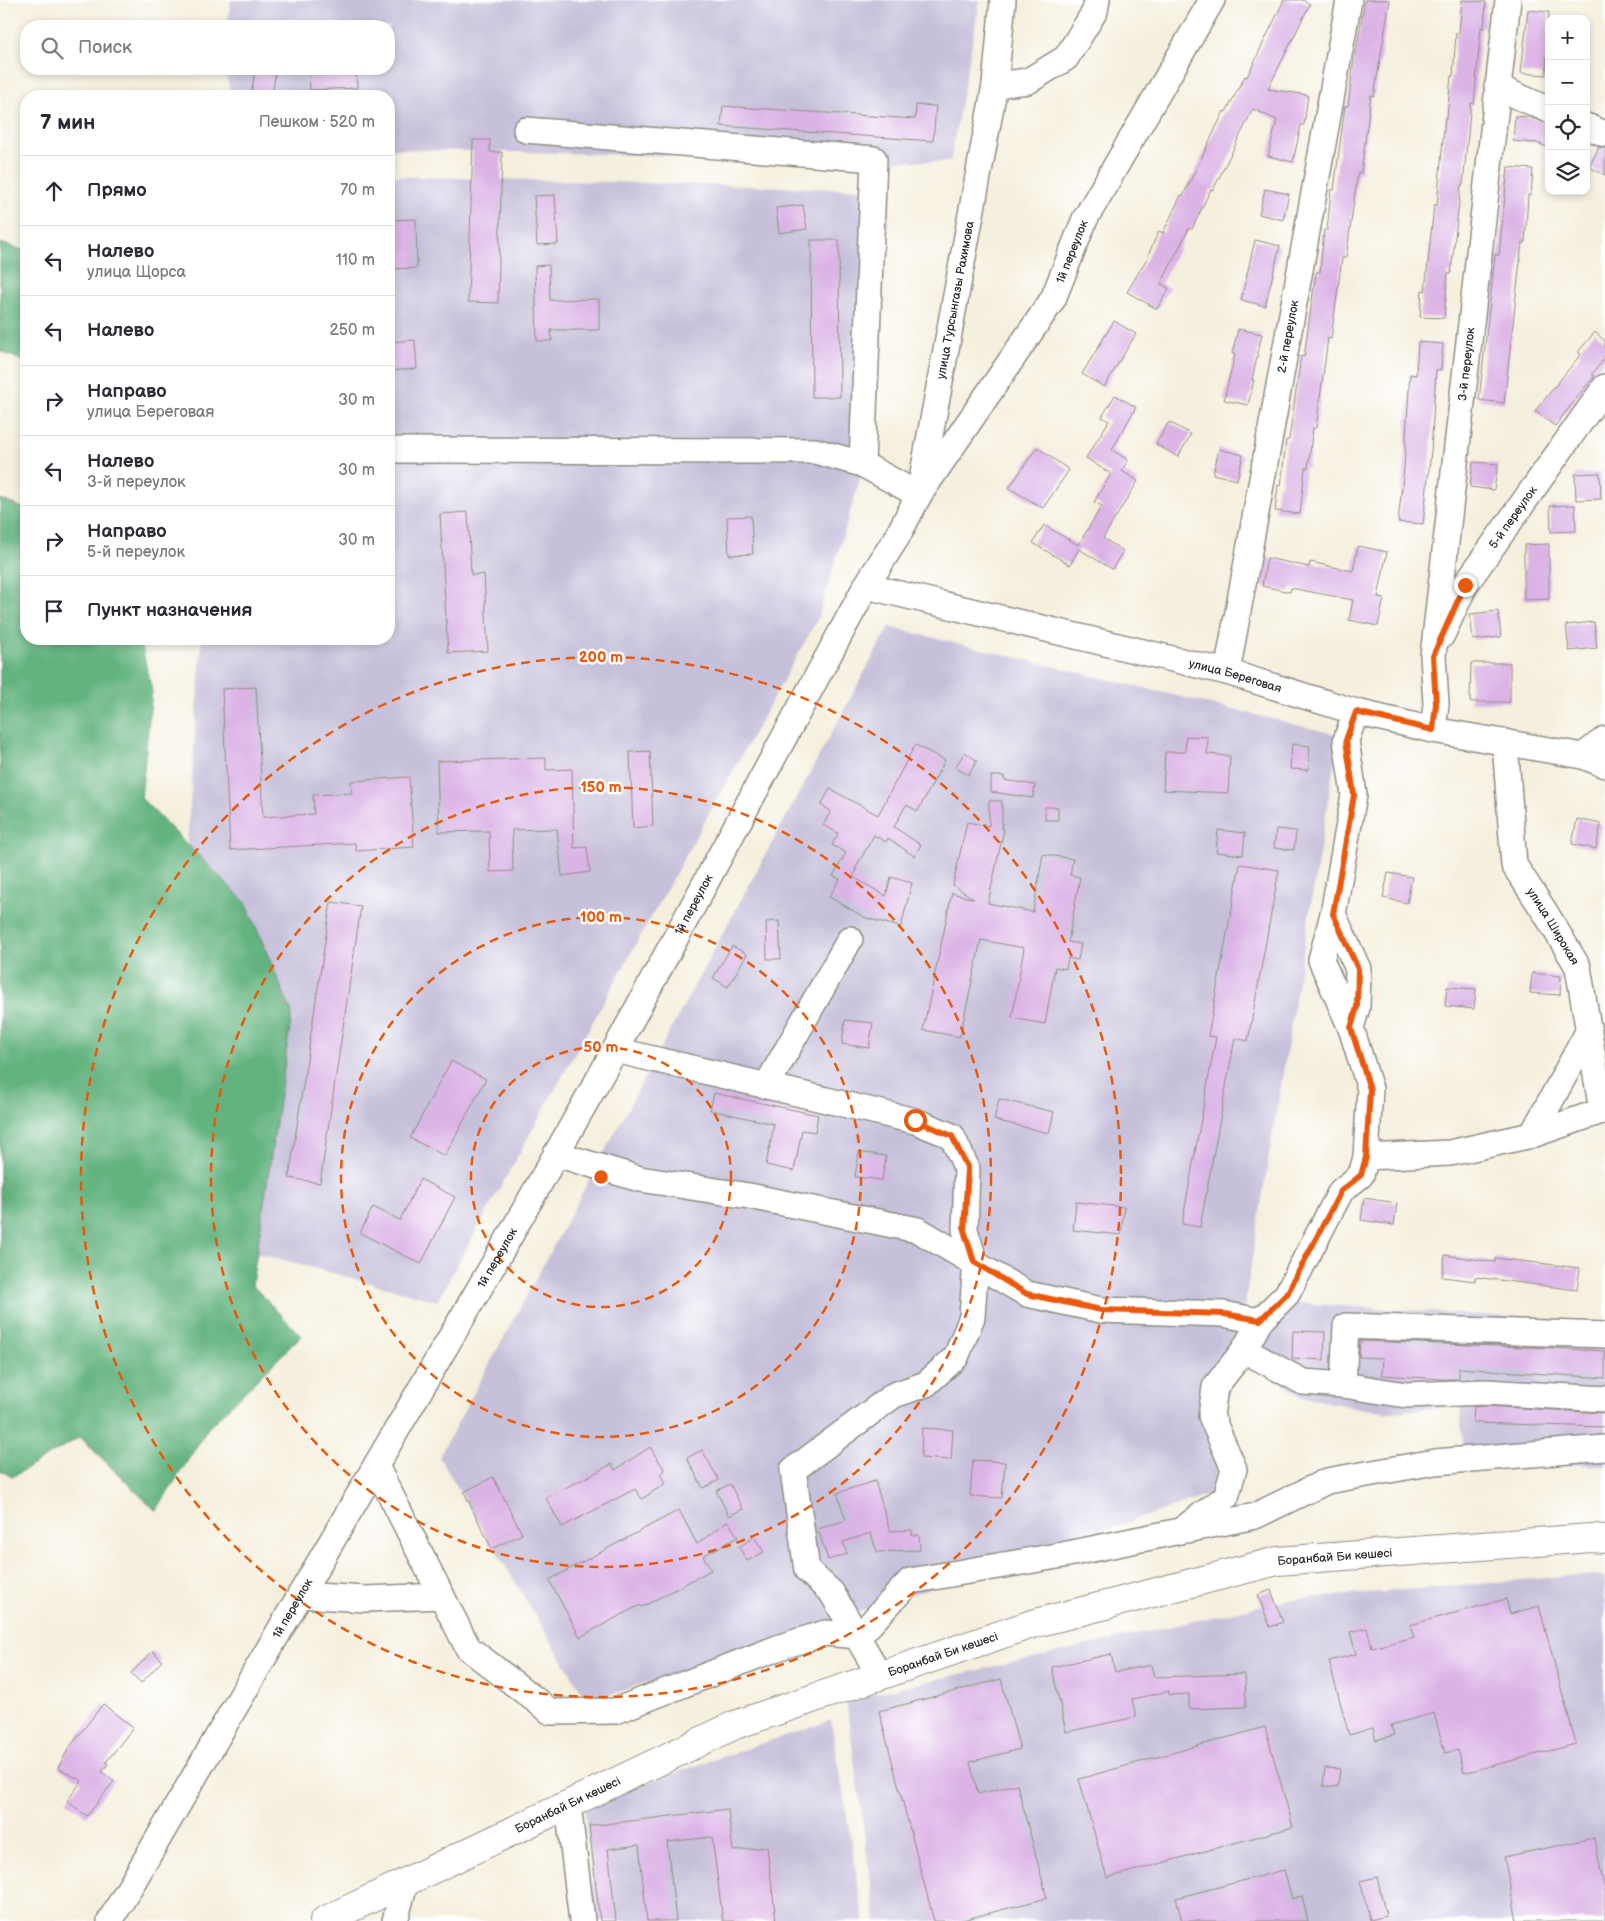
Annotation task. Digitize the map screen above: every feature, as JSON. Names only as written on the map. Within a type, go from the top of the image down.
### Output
[{"type":"main road","name":"Боранбай Би көшесі","points":[[324,1921],[735,1725],[1032,1624],[1278,1561],[1591,1538],[1605,1539]]},
{"type":"street","name":"улица Турсынгазы Рахимова","points":[[866,586],[897,537],[919,495],[995,85],[1003,0]]},
{"type":"street","points":[[995,85],[1028,81],[1066,58],[1095,11],[1097,0]]},
{"type":"street","name":"1й переулок","points":[[919,495],[1053,299],[1085,219],[1212,0]]},
{"type":"street","name":"2-й переулок","points":[[1227,672],[1349,0]]},
{"type":"street","name":"3-й переулок","points":[[1433,730],[1436,704],[1433,656],[1508,0]]},
{"type":"street","points":[[1497,87],[1545,108]]},
{"type":"street","points":[[1590,128],[1605,134]]},
{"type":"street","points":[[526,130],[874,159],[862,464]]},
{"type":"street","name":"5-й переулок","points":[[1433,656],[1465,585],[1605,387]]},
{"type":"street","points":[[395,450],[815,451],[862,464],[919,495]]},
{"type":"street","name":"1й переулок","points":[[110,1921],[376,1466],[615,1050],[866,586]]},
{"type":"street","name":"улица Береговая","points":[[866,586],[1227,672],[1356,712],[1433,730],[1505,742],[1594,761]]},
{"type":"street","points":[[1180,1531],[1226,1497],[1234,1469],[1210,1416],[1215,1387],[1244,1350],[1260,1320],[1287,1294],[1341,1191],[1361,1175],[1366,1157],[1370,1089],[1351,1028],[1357,1007],[1358,969],[1333,914],[1354,795],[1346,740],[1356,712]]},
{"type":"street","points":[[1594,761],[1605,739]]},
{"type":"street","name":"улица Широкая","points":[[1505,742],[1514,865],[1578,967],[1603,1111]]},
{"type":"street","points":[[767,1085],[850,939]]},
{"type":"street","points":[[1532,1135],[1588,1032]]},
{"type":"street","points":[[615,1050],[915,1120],[952,1136],[968,1169],[964,1230],[976,1274],[972,1317],[956,1357],[926,1384],[894,1395],[793,1470],[807,1570],[832,1592],[880,1676]]},
{"type":"street","points":[[1366,1157],[1450,1153],[1532,1135],[1603,1111]]},
{"type":"street","points":[[556,1154],[640,1179],[749,1196],[918,1230],[1027,1294],[1101,1310],[1224,1314],[1260,1320]]},
{"type":"street","points":[[1343,1385],[1346,1326],[1605,1335]]},
{"type":"street","points":[[1244,1350],[1303,1382],[1343,1385],[1406,1396],[1486,1392],[1605,1399]]},
{"type":"street","points":[[858,1636],[910,1581],[1063,1555],[1255,1516],[1327,1480],[1435,1462],[1605,1448]]},
{"type":"street","points":[[376,1466],[468,1648],[551,1712],[615,1711],[780,1647],[825,1633],[858,1636]]},
{"type":"street","points":[[300,1595],[365,1599],[442,1596]]},
{"type":"street","points":[[568,1805],[582,1921]]},
{"type":"street","points":[[396,1921],[404,1882]]},
{"type":"shaded area","points":[[231,0],[980,0],[950,162],[395,149],[395,90],[230,90],[226,75],[395,75],[395,20],[228,20]]},
{"type":"shaded area","points":[[395,176],[891,190],[868,454],[818,618],[437,1301],[159,1227],[202,645],[395,645]]},
{"type":"shaded area","points":[[889,627],[1339,735],[1213,1494],[588,1702],[439,1457]]},
{"type":"shaded area","points":[[1296,1303],[1605,1323],[1605,1465],[1530,1465],[1464,1459],[1460,1405],[1386,1413],[1301,1397],[1250,1360]]},
{"type":"shaded area","points":[[1582,1575],[1605,1577],[1605,1921],[876,1921],[846,1700],[1287,1600]]},
{"type":"shaded area","points":[[831,1720],[864,1921],[596,1921],[584,1804]]},
{"type":"green space","points":[[0,243],[20,249],[20,359],[0,351]]},
{"type":"green space","points":[[0,499],[20,507],[20,645],[141,645],[152,691],[141,798],[246,903],[292,1013],[252,1285],[301,1336],[208,1428],[156,1511],[80,1437],[12,1477],[0,1470]]},
{"type":"building","points":[[1284,0],[1302,0],[1310,4],[1268,89],[1308,95],[1304,125],[1301,125],[1293,162],[1268,156],[1277,120],[1253,109],[1213,190],[1211,189],[1192,229],[1189,228],[1161,284],[1169,288],[1157,309],[1127,292],[1149,255],[1159,231],[1163,233],[1181,195],[1183,196],[1224,111],[1226,112],[1245,76],[1247,77]]},
{"type":"building","points":[[1365,0],[1390,0],[1374,96],[1371,95],[1361,173],[1358,172],[1346,258],[1342,258],[1331,339],[1328,338],[1316,428],[1313,428],[1308,468],[1305,468],[1300,514],[1275,511],[1278,485],[1281,486],[1286,440],[1289,440],[1301,356],[1304,357],[1316,272],[1320,272],[1324,230],[1327,230],[1331,190],[1334,190],[1345,106],[1348,106]]},
{"type":"building","points":[[1462,0],[1486,2],[1484,28],[1481,27],[1474,104],[1471,103],[1463,185],[1461,185],[1451,273],[1448,273],[1444,318],[1420,317],[1422,290],[1425,291],[1434,205],[1437,205],[1445,117],[1447,117],[1451,76],[1453,76],[1456,33],[1459,33]]},
{"type":"building","points":[[1528,10],[1549,12],[1549,15],[1545,15],[1545,75],[1521,73]]},
{"type":"building","points":[[254,75],[275,75],[273,90],[252,90]]},
{"type":"building","points":[[309,75],[356,75],[357,88],[310,90]]},
{"type":"building","points":[[916,105],[936,106],[933,141],[721,126],[723,106],[915,119]]},
{"type":"building","points":[[1515,116],[1529,117],[1545,123],[1545,146],[1535,142],[1513,141]]},
{"type":"building","points":[[473,140],[490,140],[490,152],[502,152],[498,303],[468,302]]},
{"type":"building","points":[[1599,147],[1605,148],[1605,175],[1590,168]]},
{"type":"building","points":[[1508,167],[1533,169],[1531,195],[1528,195],[1525,243],[1522,243],[1504,403],[1479,400],[1495,255],[1499,255]]},
{"type":"building","points":[[1265,189],[1289,194],[1283,220],[1259,214]]},
{"type":"building","points":[[555,195],[558,244],[537,245],[534,196]]},
{"type":"building","points":[[803,205],[807,229],[779,233],[776,208]]},
{"type":"building","points":[[416,219],[417,268],[395,269],[395,220]]},
{"type":"building","points":[[811,240],[839,240],[840,397],[812,397]]},
{"type":"building","points":[[1255,240],[1280,246],[1265,306],[1241,300]]},
{"type":"building","points":[[549,265],[550,300],[599,299],[599,330],[551,330],[552,341],[537,341],[535,266]]},
{"type":"building","points":[[1114,321],[1136,334],[1104,387],[1082,374]]},
{"type":"building","points":[[1238,329],[1262,334],[1248,405],[1224,400],[1235,354],[1232,354]]},
{"type":"building","points":[[1595,332],[1605,341],[1605,358],[1592,374],[1594,376],[1555,426],[1535,411],[1581,354],[1578,352]]},
{"type":"building","points":[[415,340],[417,369],[395,371],[395,342]]},
{"type":"building","points":[[1418,342],[1443,344],[1441,370],[1436,370],[1431,451],[1423,524],[1398,522],[1404,468],[1410,374],[1416,375]]},
{"type":"building","points":[[1115,395],[1136,407],[1112,450],[1128,460],[1122,471],[1138,481],[1103,538],[1123,551],[1112,569],[1079,549],[1070,565],[1033,543],[1044,525],[1078,545],[1102,506],[1094,502],[1111,474],[1086,458],[1109,421],[1102,417]]},
{"type":"building","points":[[1169,422],[1191,434],[1178,457],[1156,444]]},
{"type":"building","points":[[1037,447],[1069,470],[1043,508],[1009,488]]},
{"type":"building","points":[[1219,449],[1243,455],[1237,480],[1213,474]]},
{"type":"building","points":[[1473,462],[1498,464],[1494,490],[1470,487]]},
{"type":"building","points":[[1600,473],[1601,499],[1576,500],[1575,474]]},
{"type":"building","points":[[1575,505],[1576,531],[1551,532],[1550,506]]},
{"type":"building","points":[[468,512],[471,575],[484,574],[488,651],[448,653],[440,514]]},
{"type":"building","points":[[751,516],[753,554],[729,555],[727,517]]},
{"type":"building","points":[[1549,544],[1549,599],[1524,600],[1524,545]]},
{"type":"building","points":[[1358,546],[1387,552],[1378,597],[1384,598],[1378,626],[1349,620],[1353,600],[1291,588],[1290,592],[1262,586],[1267,558],[1309,567],[1310,562],[1353,571]]},
{"type":"building","points":[[1498,611],[1501,637],[1473,640],[1470,614]]},
{"type":"building","points":[[1594,622],[1597,648],[1569,651],[1566,625]]},
{"type":"building","points":[[1471,663],[1510,663],[1510,702],[1470,702]]},
{"type":"building","points":[[256,687],[263,817],[314,814],[313,795],[352,793],[351,781],[409,777],[414,847],[356,851],[355,843],[230,850],[222,689]]},
{"type":"building","points":[[1186,736],[1208,737],[1207,754],[1230,756],[1228,793],[1163,790],[1165,752],[1185,752]]},
{"type":"building","points":[[1292,744],[1310,746],[1308,770],[1290,769]]},
{"type":"building","points":[[915,745],[945,760],[918,811],[906,805],[894,827],[921,845],[914,856],[888,838],[886,842],[874,835],[855,869],[857,870],[853,877],[886,896],[891,877],[912,883],[901,927],[866,918],[829,897],[840,879],[833,876],[846,853],[832,845],[838,833],[823,825],[831,811],[821,805],[830,789],[878,815]]},
{"type":"building","points":[[650,751],[653,826],[633,828],[630,752]]},
{"type":"building","points":[[965,752],[977,761],[968,775],[955,767]]},
{"type":"building","points":[[546,758],[546,770],[572,769],[574,848],[587,847],[590,872],[562,876],[557,829],[512,830],[513,871],[490,872],[489,831],[439,832],[437,761]]},
{"type":"building","points":[[991,776],[1004,776],[1004,780],[1035,785],[1033,798],[991,792]]},
{"type":"building","points":[[989,801],[1002,801],[1002,829],[1004,829],[988,903],[1033,912],[1043,854],[1073,859],[1070,875],[1080,877],[1068,942],[1081,944],[1078,960],[1068,958],[1066,969],[1055,967],[1045,1024],[1012,1018],[1024,948],[981,940],[960,1037],[923,1030],[952,893],[974,899],[953,885],[967,822],[989,826]]},
{"type":"building","points":[[1045,807],[1058,807],[1058,820],[1045,820]]},
{"type":"building","points":[[1577,819],[1601,824],[1596,849],[1572,844]]},
{"type":"building","points":[[1276,829],[1296,831],[1294,850],[1274,848]]},
{"type":"building","points":[[1218,830],[1245,833],[1243,855],[1216,852]]},
{"type":"building","points":[[1240,864],[1279,870],[1248,1041],[1235,1038],[1200,1227],[1182,1224],[1216,1037],[1208,1036]]},
{"type":"building","points":[[1388,873],[1412,877],[1407,903],[1383,898]]},
{"type":"building","points":[[331,902],[361,906],[320,1183],[289,1178]]},
{"type":"building","points":[[779,921],[781,959],[767,959],[766,922]]},
{"type":"building","points":[[732,946],[747,954],[728,987],[713,978]]},
{"type":"building","points":[[1532,973],[1561,976],[1560,995],[1530,993]]},
{"type":"building","points":[[1447,987],[1476,989],[1474,1009],[1445,1006]]},
{"type":"building","points":[[845,1020],[873,1023],[869,1048],[842,1044]]},
{"type":"building","points":[[451,1061],[486,1079],[445,1156],[410,1138]]},
{"type":"building","points":[[714,1093],[818,1115],[815,1132],[802,1130],[794,1171],[766,1165],[774,1124],[710,1110]]},
{"type":"building","points":[[999,1099],[1054,1112],[1049,1133],[994,1120]]},
{"type":"building","points":[[859,1152],[886,1156],[882,1180],[855,1177]]},
{"type":"building","points":[[420,1179],[455,1197],[421,1264],[360,1233],[373,1207],[400,1220]]},
{"type":"building","points":[[1364,1198],[1397,1203],[1394,1225],[1361,1220]]},
{"type":"building","points":[[1076,1202],[1124,1207],[1121,1235],[1073,1230]]},
{"type":"building","points":[[1445,1255],[1495,1262],[1495,1258],[1580,1268],[1577,1290],[1475,1277],[1475,1281],[1442,1277]]},
{"type":"building","points":[[1293,1331],[1325,1332],[1324,1360],[1292,1358]]},
{"type":"building","points":[[1360,1341],[1605,1351],[1605,1378],[1459,1368],[1459,1379],[1382,1375],[1383,1358],[1359,1357]]},
{"type":"building","points":[[1486,1406],[1605,1413],[1605,1427],[1473,1423],[1474,1407]]},
{"type":"building","points":[[922,1428],[953,1430],[951,1460],[921,1458]]},
{"type":"building","points":[[650,1447],[665,1470],[660,1474],[666,1483],[642,1499],[635,1489],[562,1527],[546,1498],[612,1464],[615,1470]]},
{"type":"building","points":[[702,1450],[719,1480],[703,1488],[687,1458]]},
{"type":"building","points":[[973,1460],[1005,1462],[1002,1498],[970,1496]]},
{"type":"building","points":[[493,1477],[522,1534],[492,1549],[464,1492]]},
{"type":"building","points":[[875,1481],[890,1531],[912,1530],[912,1535],[919,1535],[920,1550],[877,1552],[871,1533],[843,1542],[847,1554],[828,1560],[818,1529],[846,1520],[837,1493]]},
{"type":"building","points":[[730,1484],[743,1509],[729,1516],[716,1491]]},
{"type":"building","points":[[679,1510],[697,1544],[728,1521],[738,1537],[703,1556],[711,1570],[642,1607],[640,1605],[580,1637],[549,1580]]},
{"type":"building","points":[[754,1537],[764,1552],[747,1561],[739,1547]]},
{"type":"building","points":[[1271,1590],[1283,1622],[1270,1627],[1258,1595]]},
{"type":"building","points":[[1506,1599],[1510,1614],[1539,1606],[1576,1744],[1464,1773],[1458,1750],[1445,1753],[1434,1713],[1391,1725],[1394,1735],[1376,1740],[1373,1728],[1349,1735],[1329,1661],[1356,1654],[1350,1632],[1367,1628],[1372,1648],[1414,1637],[1410,1625]]},
{"type":"building","points":[[153,1651],[162,1661],[141,1683],[131,1673]]},
{"type":"building","points":[[1111,1654],[1115,1672],[1151,1665],[1154,1677],[1245,1674],[1246,1707],[1189,1709],[1189,1694],[1169,1695],[1169,1691],[1132,1699],[1136,1717],[1066,1732],[1052,1667]]},
{"type":"building","points":[[1001,1679],[1020,1749],[970,1762],[978,1794],[1017,1784],[1047,1898],[959,1921],[934,1921],[879,1711]]},
{"type":"building","points":[[103,1704],[133,1728],[106,1762],[108,1764],[102,1772],[114,1781],[87,1816],[67,1801],[82,1781],[58,1768],[69,1748]]},
{"type":"building","points":[[1265,1727],[1293,1827],[1107,1878],[1079,1779]]},
{"type":"building","points":[[1325,1768],[1340,1769],[1338,1787],[1323,1786]]},
{"type":"building","points":[[728,1809],[733,1851],[767,1847],[776,1921],[723,1921],[712,1837],[667,1842],[676,1921],[647,1921],[639,1845],[608,1849],[616,1921],[600,1921],[589,1826]]},
{"type":"building","points":[[1594,1838],[1605,1891],[1605,1921],[1517,1921],[1504,1857]]},
{"type":"building","points":[[1284,1870],[1292,1899],[1302,1896],[1308,1921],[1182,1921],[1176,1898]]},
{"type":"building","points":[[1377,1877],[1386,1916],[1370,1920],[1360,1881]]},
{"type":"route","points":[[915,1120],[952,1136],[968,1169],[964,1230],[974,1262],[1027,1294],[1101,1310],[1224,1314],[1260,1320],[1287,1294],[1341,1191],[1361,1175],[1366,1157],[1370,1089],[1351,1028],[1357,1007],[1358,969],[1333,914],[1354,795],[1346,740],[1356,712],[1433,730],[1436,704],[1433,656],[1465,585]]}]
